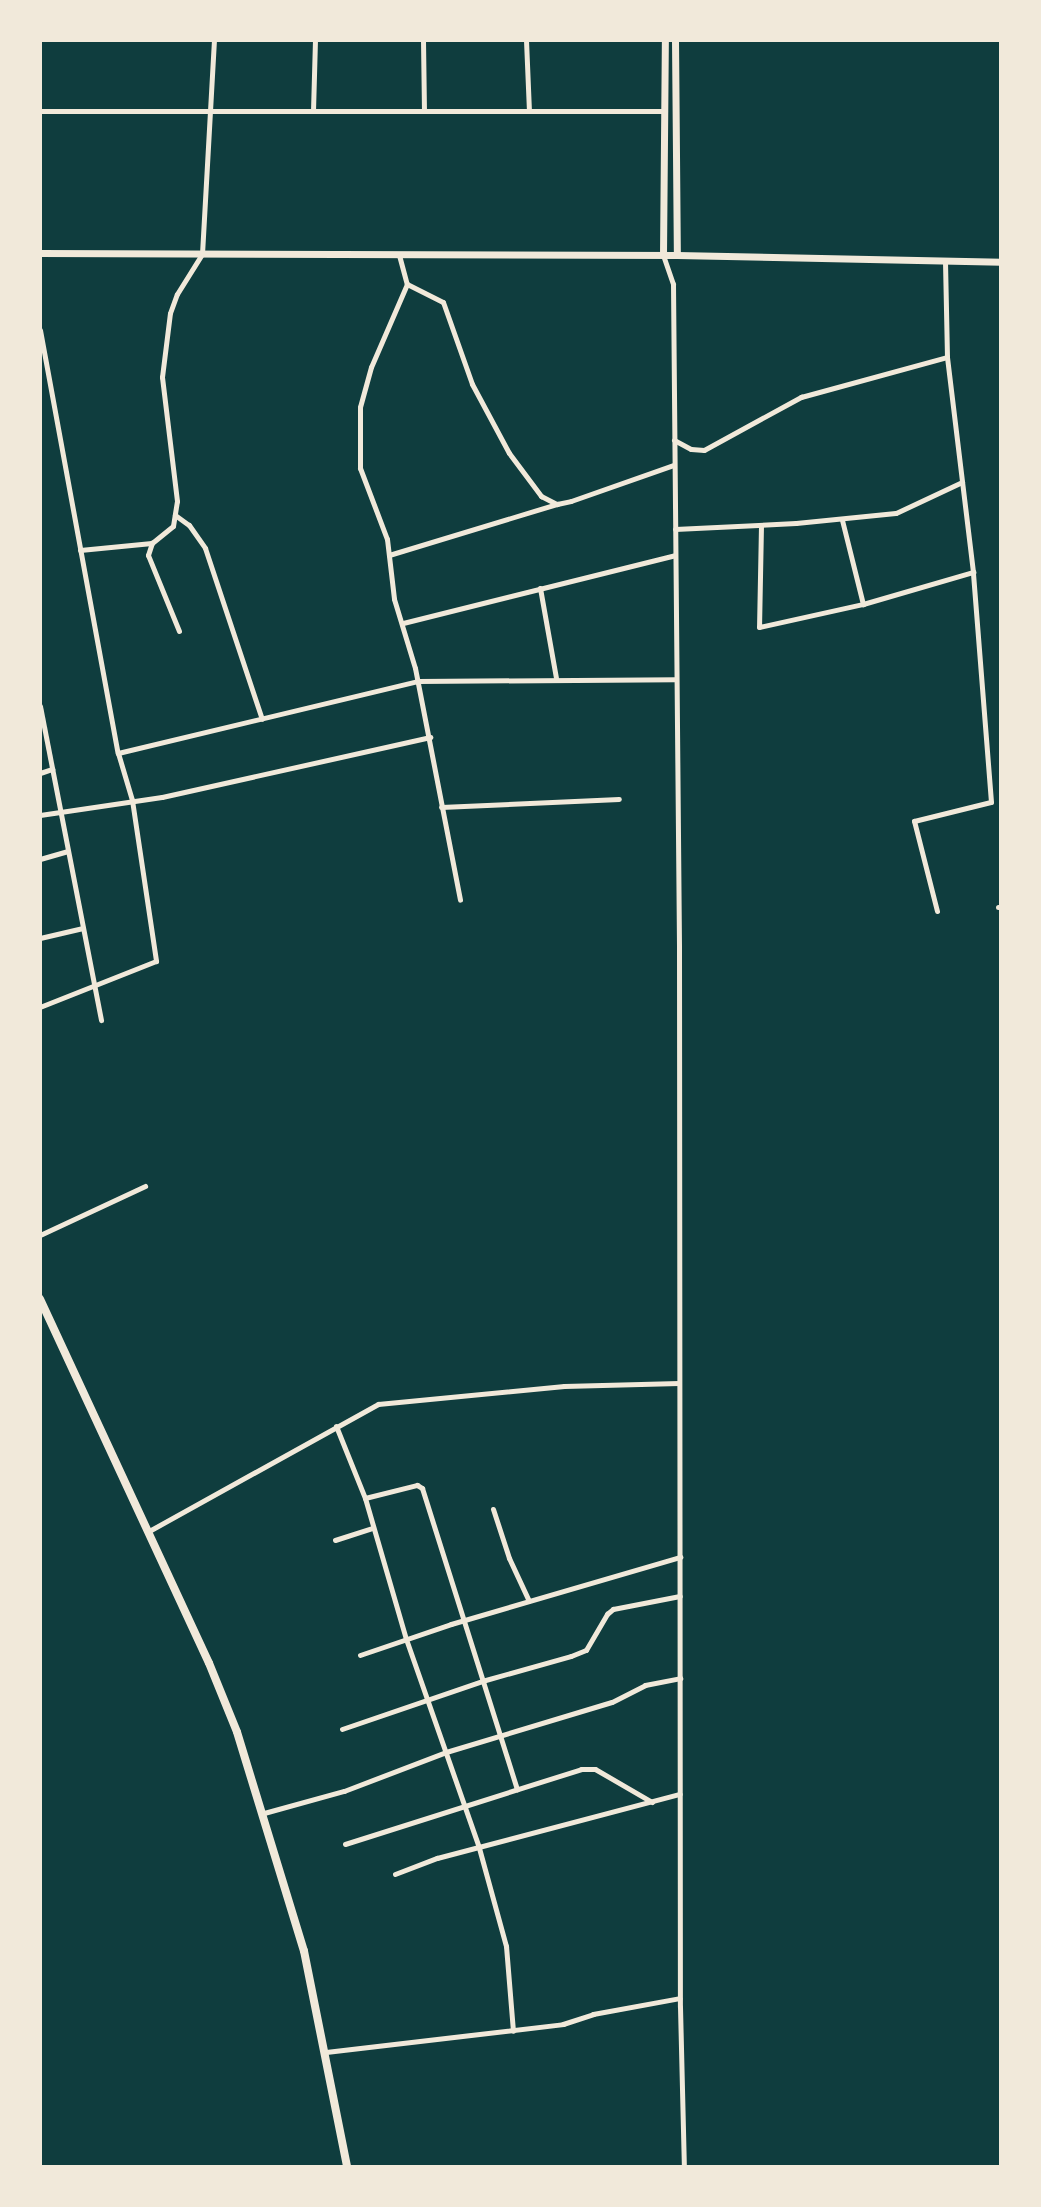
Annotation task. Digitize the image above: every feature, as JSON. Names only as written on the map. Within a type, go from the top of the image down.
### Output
[{"type":"highway","points":[[40,1299],[214,1677],[264,1813],[304,1951],[347,2167]]},
{"type":"main road","points":[[663,255],[665,40]]},
{"type":"main road","points":[[675,40],[677,255]]},
{"type":"main road","points":[[40,253],[677,255],[1001,262]]},
{"type":"street","points":[[179,631],[148,555],[152,543],[173,526],[177,501],[174,454],[162,377],[165,341],[177,294],[202,254],[214,40]]},
{"type":"street","points":[[313,111],[315,40]]},
{"type":"street","points":[[423,40],[424,111]]},
{"type":"street","points":[[526,40],[529,111]]},
{"type":"street","points":[[40,111],[665,111]]},
{"type":"street","points":[[399,255],[407,284],[371,367],[357,434],[360,468],[382,523],[394,599],[418,681],[460,900]]},
{"type":"street","points":[[663,255],[673,284],[680,1998],[684,2167]]},
{"type":"street","points":[[937,911],[914,821],[991,802],[973,572],[947,357],[945,261]]},
{"type":"street","points":[[407,284],[443,302],[472,384],[509,453],[541,496],[557,504]]},
{"type":"street","points":[[40,330],[118,753],[132,800],[156,961],[40,1007]]},
{"type":"street","points":[[673,439],[691,449],[704,450],[801,397],[947,357]]},
{"type":"street","points":[[389,555],[674,465]]},
{"type":"street","points":[[675,529],[896,513],[962,482]]},
{"type":"street","points":[[175,515],[189,525],[205,548],[262,719]]},
{"type":"street","points":[[841,519],[863,604]]},
{"type":"street","points":[[761,525],[759,627],[863,604],[973,572]]},
{"type":"street","points":[[80,550],[152,543]]},
{"type":"street","points":[[403,623],[675,555]]},
{"type":"street","points":[[540,588],[556,678]]},
{"type":"street","points":[[118,753],[418,681],[676,679]]},
{"type":"street","points":[[40,706],[101,1020]]},
{"type":"street","points":[[40,815],[162,797],[430,737]]},
{"type":"street","points":[[40,773],[52,769]]},
{"type":"street","points":[[441,807],[619,799]]},
{"type":"street","points":[[40,859],[68,851]]},
{"type":"street","points":[[40,938],[83,928]]},
{"type":"street","points":[[40,1235],[145,1186]]},
{"type":"street","points":[[148,1532],[378,1404],[564,1386],[679,1383]]},
{"type":"street","points":[[336,1426],[365,1498],[371,1528],[406,1639],[479,1848],[506,1946],[513,2031]]},
{"type":"street","points":[[365,1498],[417,1485],[422,1488],[517,1789]]},
{"type":"street","points":[[493,1509],[509,1558],[529,1601]]},
{"type":"street","points":[[335,1540],[371,1528]]},
{"type":"street","points":[[360,1655],[680,1557]]},
{"type":"street","points":[[342,1729],[427,1698],[586,1650],[613,1609],[680,1596]]},
{"type":"street","points":[[264,1813],[344,1791],[446,1752],[612,1702],[645,1685],[680,1678]]},
{"type":"street","points":[[345,1844],[588,1768],[627,1784],[652,1802]]},
{"type":"street","points":[[395,1874],[680,1794]]},
{"type":"street","points":[[326,2052],[563,2024],[593,2014],[680,1998]]}]
